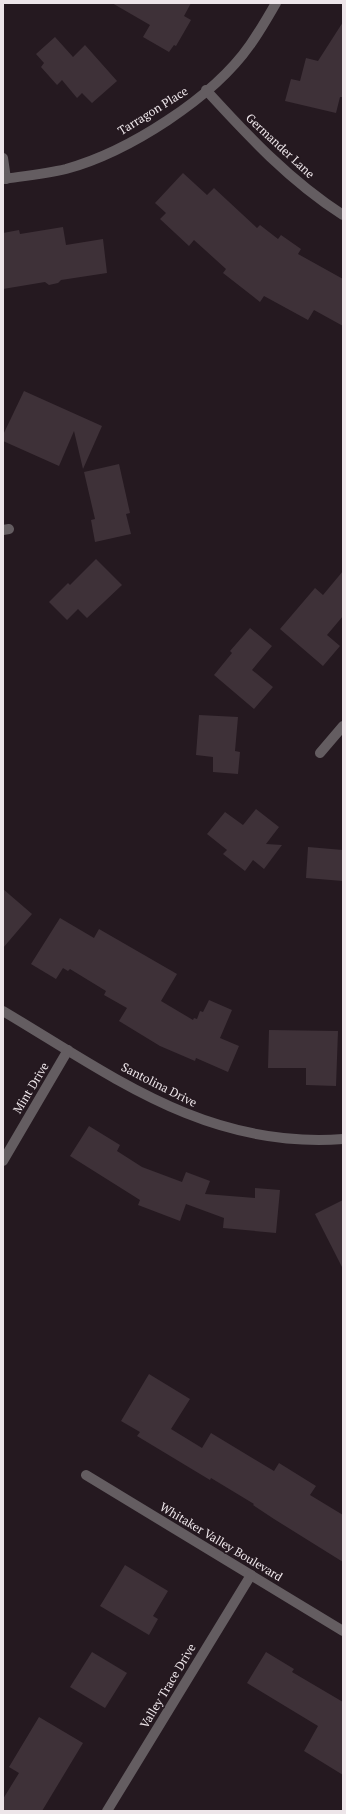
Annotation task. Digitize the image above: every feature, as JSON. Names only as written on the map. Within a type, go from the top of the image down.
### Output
[{"type":"street","name":"Tarragon Place","points":[[5,179],[67,168],[106,154],[126,144],[185,109],[222,77],[250,45],[276,3]]},
{"type":"street","name":"Germander Lane","points":[[206,90],[267,155],[300,184],[343,215]]},
{"type":"street","points":[[3,158],[5,179]]},
{"type":"street","points":[[320,753],[343,726]]},
{"type":"street","name":"Santolina Drive","points":[[3,1011],[146,1096],[198,1119],[239,1131],[272,1137],[314,1140],[343,1139]]},
{"type":"street","name":"Mint Drive","points":[[3,1161],[68,1050]]},
{"type":"street","name":"Whitaker Valley Boulevard","points":[[86,1475],[343,1631]]},
{"type":"street","name":"Valley Trace Drive","points":[[108,1811],[251,1575]]},
{"type":"building","points":[[112,3],[191,3],[184,16],[191,20],[176,46],[174,45],[169,52],[143,37],[150,25]]},
{"type":"building","points":[[343,22],[343,97],[340,97],[336,113],[285,101],[291,79],[300,81],[306,58],[318,61]]},
{"type":"building","points":[[55,37],[73,57],[85,45],[117,81],[92,103],[82,93],[77,98],[62,80],[57,85],[41,67],[44,63],[36,54]]},
{"type":"building","points":[[183,173],[207,195],[214,188],[257,228],[260,225],[278,239],[281,235],[301,249],[298,254],[343,279],[343,326],[314,310],[308,320],[264,296],[260,302],[223,273],[226,269],[194,240],[189,246],[160,219],[166,213],[155,203]]},
{"type":"building","points":[[63,227],[66,245],[103,239],[107,273],[61,280],[58,283],[49,285],[45,282],[3,289],[3,233],[19,230],[20,234]]},
{"type":"building","points":[[24,391],[102,426],[83,469],[74,431],[59,466],[3,441],[3,435]]},
{"type":"building","points":[[119,464],[130,513],[126,514],[131,534],[95,542],[91,520],[95,519],[84,472]]},
{"type":"building","points":[[96,559],[122,585],[87,618],[78,609],[67,620],[49,602],[68,583],[70,585]]},
{"type":"building","points":[[343,571],[343,616],[327,635],[340,646],[323,666],[280,629],[315,588],[323,595]]},
{"type":"building","points":[[250,628],[272,646],[252,670],[273,687],[254,709],[214,675],[232,653],[230,651]]},
{"type":"building","points":[[199,715],[238,717],[235,751],[240,752],[238,774],[213,772],[213,757],[196,755]]},
{"type":"building","points":[[256,809],[279,827],[266,844],[282,845],[264,869],[253,860],[245,871],[223,854],[227,850],[207,834],[225,812],[243,825]]},
{"type":"building","points":[[308,847],[343,850],[343,881],[306,878]]},
{"type":"building","points":[[3,889],[32,914],[3,948]]},
{"type":"building","points":[[60,918],[94,938],[99,929],[177,974],[161,1001],[193,1020],[194,1018],[197,1019],[200,1011],[203,1012],[209,1000],[232,1010],[220,1038],[239,1046],[228,1072],[196,1058],[195,1061],[160,1046],[119,1021],[127,1008],[104,995],[106,991],[70,969],[68,971],[63,968],[56,979],[31,964]]},
{"type":"building","points":[[269,1030],[338,1031],[336,1086],[306,1085],[306,1068],[268,1068]]},
{"type":"building","points":[[89,1126],[120,1145],[117,1151],[142,1167],[182,1182],[186,1172],[210,1181],[205,1194],[255,1198],[255,1188],[280,1190],[276,1233],[223,1228],[224,1218],[186,1204],[180,1221],[138,1205],[140,1200],[70,1156]]},
{"type":"building","points":[[343,1200],[343,1269],[315,1214]]},
{"type":"building","points":[[149,1374],[190,1399],[171,1429],[202,1448],[211,1433],[274,1471],[279,1463],[316,1486],[310,1495],[343,1515],[343,1562],[274,1519],[253,1505],[254,1504],[211,1478],[210,1480],[137,1436],[140,1432],[121,1421]]},
{"type":"building","points":[[125,1565],[168,1591],[153,1616],[158,1619],[149,1635],[100,1606]]},
{"type":"building","points":[[92,1652],[127,1673],[105,1708],[70,1687]]},
{"type":"building","points":[[266,1652],[294,1669],[292,1672],[343,1702],[343,1775],[304,1751],[318,1726],[247,1683]]},
{"type":"building","points":[[39,1717],[83,1743],[42,1811],[3,1811],[3,1799],[19,1773],[9,1767]]}]
